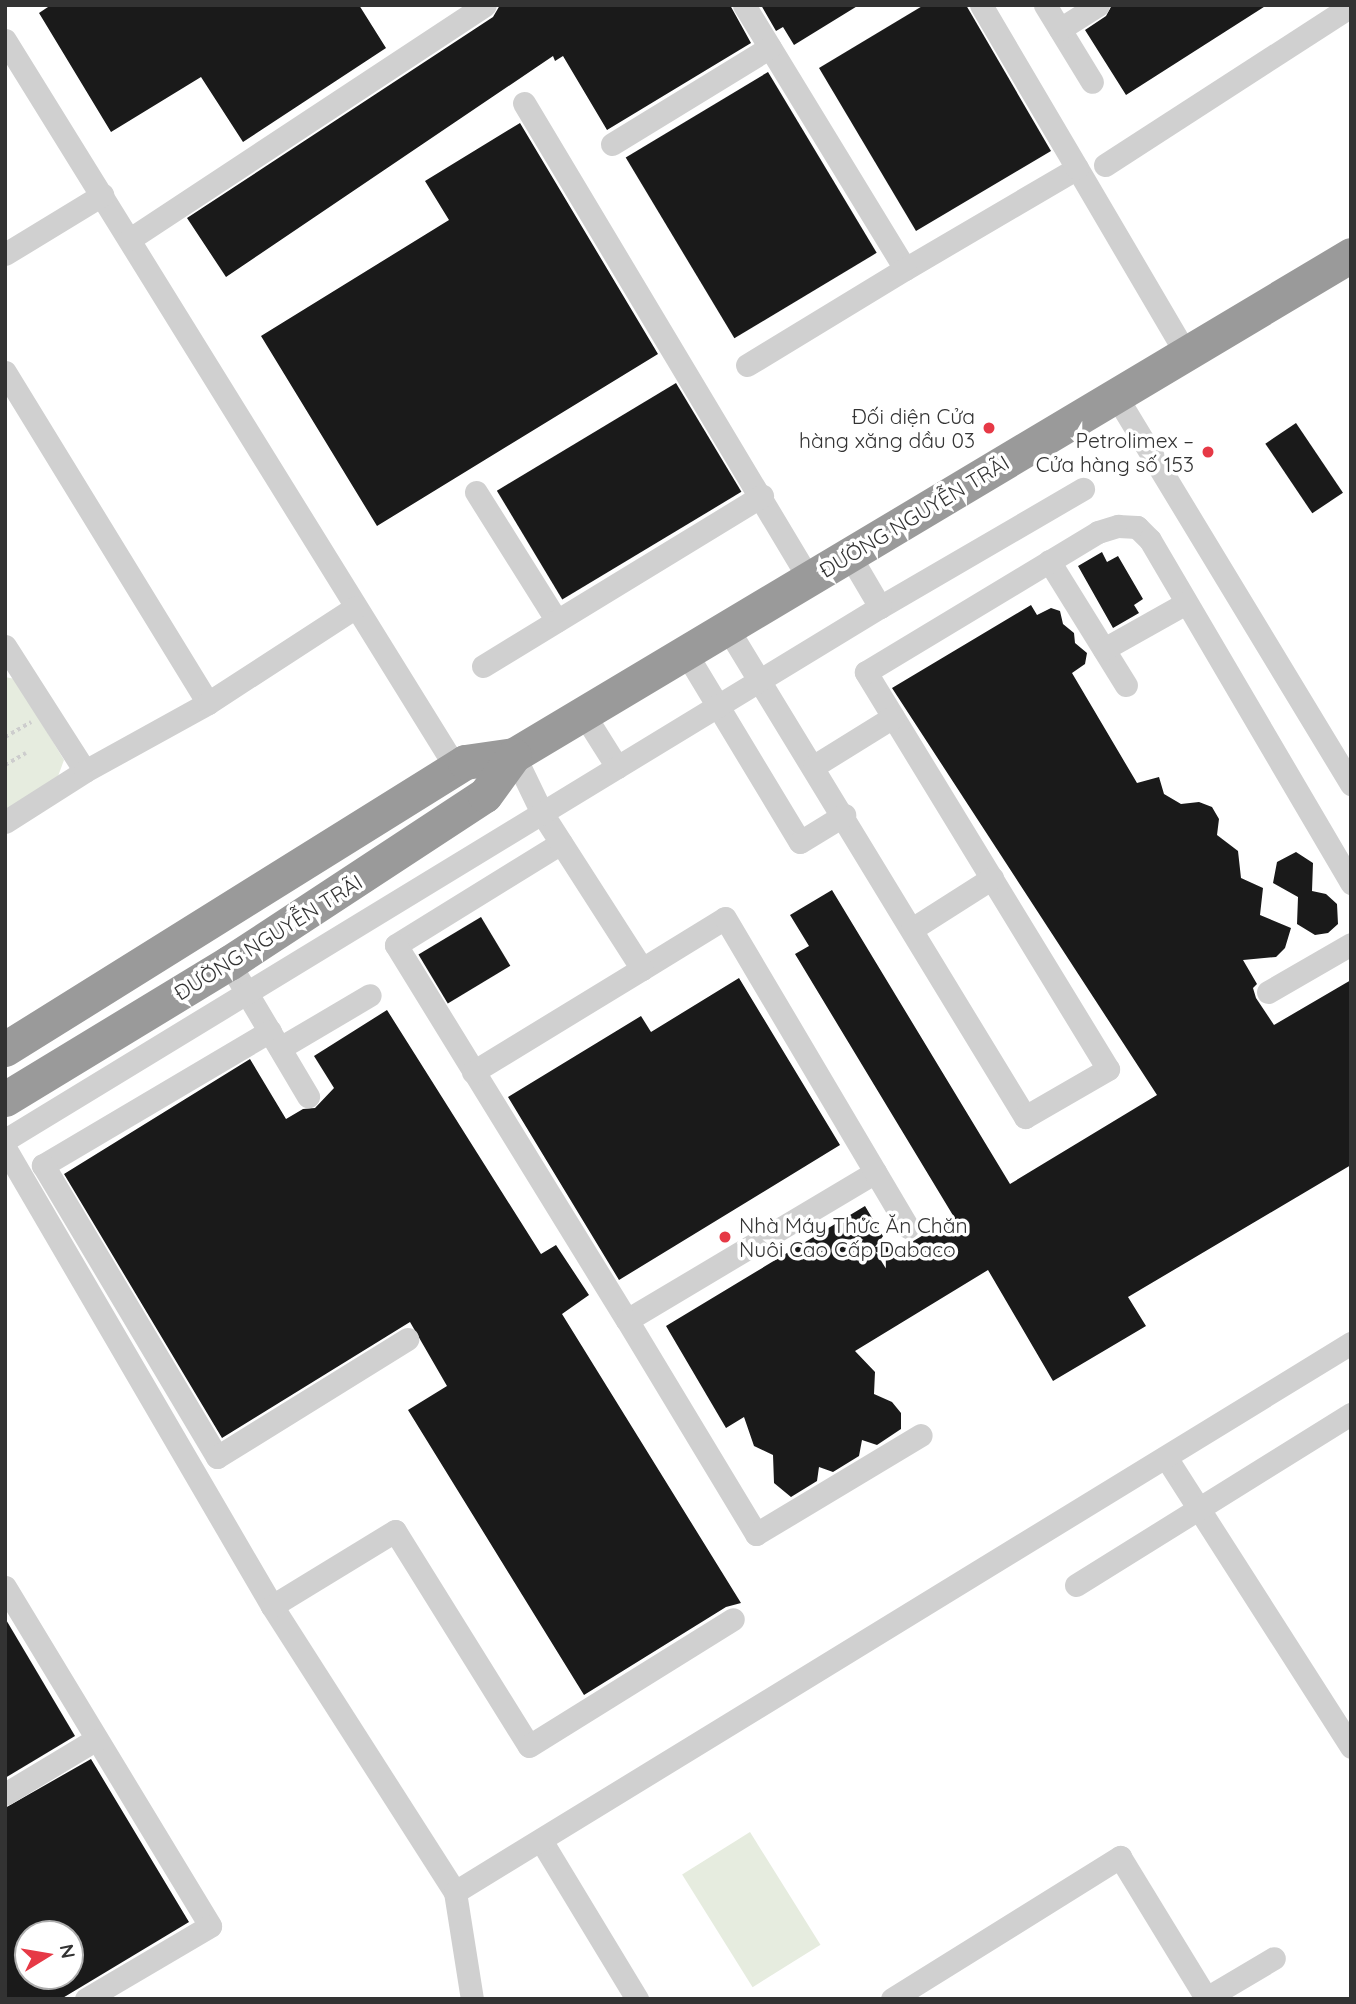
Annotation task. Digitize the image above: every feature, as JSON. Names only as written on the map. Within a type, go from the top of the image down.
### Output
[{"type":"highway","name":"ĐƯỜNG NGUYỄN TRÃI","points":[[5,1049],[456,768],[514,755],[684,650],[850,556],[1351,256]]},
{"type":"highway","name":"ĐƯỜNG NGUYỄN TRÃI","points":[[5,1099],[229,963],[485,795],[514,755]]},
{"type":"street","points":[[130,239],[485,5]]},
{"type":"street","points":[[744,5],[905,270]]},
{"type":"street","points":[[981,5],[1186,354]]},
{"type":"street","points":[[1045,5],[1092,82]]},
{"type":"street","points":[[1060,29],[1098,5]]},
{"type":"street","points":[[1105,165],[1351,6]]},
{"type":"street","points":[[5,40],[456,768]]},
{"type":"street","points":[[612,144],[770,47]]},
{"type":"street","points":[[524,103],[762,496],[809,579]]},
{"type":"street","points":[[747,365],[1077,168]]},
{"type":"street","points":[[5,254],[102,195]]},
{"type":"street","points":[[5,372],[208,703]]},
{"type":"street","points":[[1116,396],[1351,784]]},
{"type":"street","points":[[5,1140],[880,607],[1083,489]]},
{"type":"street","points":[[477,492],[557,621]]},
{"type":"street","points":[[483,666],[762,496]]},
{"type":"street","points":[[726,626],[762,679],[1025,1117],[1108,1069],[866,672],[1098,533],[1137,527],[1150,540],[1351,883]]},
{"type":"street","points":[[850,556],[880,607]]},
{"type":"street","points":[[1049,561],[1126,685]]},
{"type":"street","points":[[1104,649],[1186,603]]},
{"type":"street","points":[[5,822],[85,771],[208,703],[356,607]]},
{"type":"street","points":[[684,650],[800,842],[844,815]]},
{"type":"street","points":[[8,655],[85,771]]},
{"type":"street","points":[[583,713],[617,767]]},
{"type":"street","points":[[814,766],[893,717]]},
{"type":"street","points":[[514,755],[542,813],[642,969]]},
{"type":"street","points":[[561,842],[396,945],[473,1072],[756,1534],[921,1435]]},
{"type":"street","points":[[912,929],[992,878]]},
{"type":"street","points":[[353,884],[374,916]]},
{"type":"street","points":[[473,1072],[725,918],[908,1227]]},
{"type":"street","points":[[1268,992],[1351,944]]},
{"type":"street","points":[[229,963],[308,1096]]},
{"type":"street","points":[[370,995],[275,1040],[43,1165],[217,1457],[407,1339]]},
{"type":"street","points":[[139,1017],[158,1047]]},
{"type":"street","points":[[5,1148],[272,1606],[455,1892],[472,1999]]},
{"type":"street","points":[[627,1320],[875,1172]]},
{"type":"street","points":[[455,1892],[542,1842],[1167,1459],[1351,1343]]},
{"type":"street","points":[[1076,1585],[1351,1415]]},
{"type":"street","points":[[1167,1459],[1351,1747]]},
{"type":"street","points":[[272,1606],[395,1531],[528,1746],[733,1619]]},
{"type":"street","points":[[5,1587],[95,1740],[211,1926],[86,1999]]},
{"type":"street","points":[[5,1794],[95,1740]]},
{"type":"street","points":[[542,1842],[637,1999]]},
{"type":"street","points":[[892,1999],[1120,1857],[1205,1998],[1274,1958]]},
{"type":"path","points":[[5,737],[36,719]]},
{"type":"path","points":[[6,763],[26,753]]},
{"type":"shaded area","points":[[5,677],[15,679],[64,760],[57,779],[5,811]]},
{"type":"shaded area","points":[[750,1832],[820,1945],[753,1987],[682,1874]]},
{"type":"building","points":[[51,5],[359,5],[386,48],[243,142],[201,77],[111,132],[39,13]]},
{"type":"building","points":[[500,5],[730,5],[751,43],[607,130],[563,56],[555,61],[553,56],[226,277],[187,218],[493,17]]},
{"type":"building","points":[[761,5],[859,5],[794,45],[783,27],[776,31]]},
{"type":"building","points":[[924,5],[966,5],[1051,151],[916,231],[819,68]]},
{"type":"building","points":[[1112,5],[1267,5],[1126,95],[1085,30],[1106,16]]},
{"type":"building","points":[[768,72],[877,253],[734,338],[626,157]]},
{"type":"building","points":[[520,123],[658,354],[377,526],[261,336],[449,220],[425,181]]},
{"type":"building","points":[[676,383],[741,492],[562,600],[497,491]]},
{"type":"building","points":[[1296,423],[1343,493],[1312,513],[1265,444]]},
{"type":"building","points":[[1102,552],[1107,562],[1118,556],[1143,599],[1134,605],[1139,613],[1113,628],[1078,566]]},
{"type":"building","points":[[1031,605],[1037,615],[1051,608],[1060,611],[1063,624],[1074,633],[1075,643],[1087,653],[1085,664],[1072,673],[1137,783],[1159,777],[1164,794],[1181,804],[1199,802],[1212,807],[1219,819],[1217,835],[1238,851],[1241,878],[1263,888],[1260,915],[1291,928],[1285,948],[1276,957],[1243,960],[1257,984],[1253,988],[1256,998],[1274,1025],[1351,980],[1351,1165],[1128,1297],[1146,1326],[1053,1381],[988,1270],[855,1351],[875,1372],[874,1394],[892,1402],[901,1413],[901,1429],[877,1445],[862,1440],[859,1456],[833,1472],[819,1467],[817,1481],[791,1497],[774,1483],[773,1455],[754,1446],[744,1417],[726,1428],[666,1326],[865,1206],[893,1253],[954,1217],[795,954],[809,946],[790,915],[832,890],[1010,1184],[1157,1095],[892,688]]},
{"type":"building","points":[[1296,852],[1313,863],[1312,891],[1326,894],[1337,904],[1338,924],[1328,933],[1315,935],[1297,924],[1298,897],[1273,883],[1277,862]]},
{"type":"building","points":[[481,917],[510,966],[448,1003],[418,955]]},
{"type":"building","points":[[739,978],[840,1145],[619,1280],[508,1097],[641,1016],[651,1032]]},
{"type":"building","points":[[387,1010],[541,1254],[556,1245],[589,1295],[562,1314],[741,1603],[726,1607],[584,1695],[408,1410],[447,1386],[410,1322],[222,1438],[64,1174],[250,1059],[286,1119],[303,1109],[315,1108],[334,1088],[314,1056]]},
{"type":"building","points":[[5,1618],[75,1736],[5,1778]]},
{"type":"building","points":[[91,1759],[189,1922],[84,1985],[84,1920],[14,1920],[14,1990],[76,1990],[61,1999],[5,1999],[5,1808]]},
{"type":"place","name":"Đối diện Cửa hàng xăng dầu 03","points":[[989,428]]},
{"type":"place","name":"Petrolimex – Cửa hàng số 153","points":[[1208,452]]},
{"type":"place","name":"Nhà Máy Thức Ăn Chăn Nuôi Cao Cấp Dabaco","points":[[725,1237]]}]
